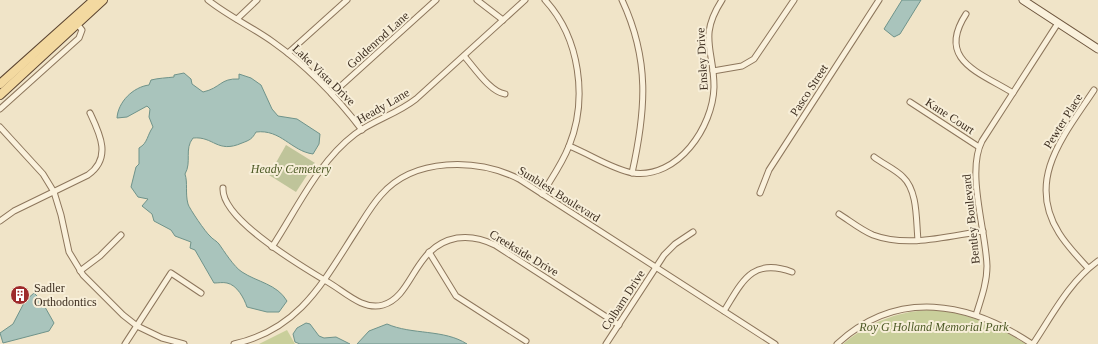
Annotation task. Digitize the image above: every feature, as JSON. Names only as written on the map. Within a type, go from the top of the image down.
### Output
[{"type":"main road","points":[[0,84],[94,0]]},
{"type":"main road","points":[[0,95],[78,25],[103,0]]},
{"type":"main road","points":[[1022,0],[1098,49]]},
{"type":"street","name":"Lake Vista Drive","points":[[208,0],[288,53],[332,94],[362,130]]},
{"type":"street","points":[[237,19],[257,0]]},
{"type":"street","points":[[288,53],[347,0]]},
{"type":"street","name":"Goldenrod Lane","points":[[332,94],[436,0]]},
{"type":"street","points":[[477,0],[503,20]]},
{"type":"street","name":"Heady Lane","points":[[272,247],[327,162],[340,147],[362,130],[407,106],[525,0]]},
{"type":"street","points":[[542,194],[569,146],[575,128],[578,104],[576,64],[564,27],[545,0]]},
{"type":"street","points":[[622,0],[633,31],[643,80],[642,122],[632,172]]},
{"type":"street","name":"Ensley Drive","points":[[569,146],[617,168],[632,172],[646,173],[658,170],[675,160],[690,147],[701,132],[710,113],[714,94],[709,26],[714,13],[722,0]]},
{"type":"street","points":[[713,71],[744,66],[754,59],[794,0]]},
{"type":"street","name":"Pasco Street","points":[[760,193],[768,170],[879,0]]},
{"type":"street","points":[[966,14],[956,34],[956,47],[959,55],[970,66],[1013,94]]},
{"type":"street","name":"Bentley Boulevard","points":[[976,315],[986,278],[987,267],[975,169],[979,147],[1058,23]]},
{"type":"street","points":[[0,109],[79,38],[82,30],[78,25]]},
{"type":"street","points":[[464,56],[494,89],[505,94]]},
{"type":"street","name":"Pewter Place","points":[[1088,268],[1059,233],[1049,214],[1046,190],[1048,168],[1054,152],[1094,90]]},
{"type":"street","name":"Kane Court","points":[[910,102],[979,147]]},
{"type":"street","points":[[0,221],[14,211],[88,175],[100,162],[103,153],[102,141],[90,113]]},
{"type":"street","points":[[0,127],[38,168],[54,192],[61,215],[69,252],[80,271],[123,315],[137,326],[162,338],[184,344]]},
{"type":"street","points":[[874,158],[900,175],[908,184],[912,193],[918,240]]},
{"type":"street","name":"Sunblest Boulevard","points":[[234,344],[264,334],[286,322],[307,303],[380,196],[393,184],[417,172],[451,165],[480,166],[512,175],[775,344]]},
{"type":"street","name":"Creekside Drive","points":[[223,188],[224,199],[236,214],[272,247],[293,262],[362,304],[381,306],[397,296],[429,252],[441,244],[454,239],[474,238],[489,242],[619,325]]},
{"type":"street","points":[[839,214],[869,233],[881,238],[899,241],[918,240],[983,231]]},
{"type":"street","name":"Colbarn Drive","points":[[606,344],[656,267],[672,247],[693,232]]},
{"type":"street","points":[[80,271],[100,256],[121,235]]},
{"type":"street","points":[[429,252],[456,296],[526,341]]},
{"type":"street","points":[[838,344],[860,327],[875,319],[900,311],[916,308],[939,307],[976,315],[1007,328],[1033,344],[1069,290],[1088,268],[1098,261]]},
{"type":"street","points":[[724,311],[744,279],[756,271],[774,267],[792,272]]},
{"type":"street","points":[[125,344],[171,273],[201,293]]},
{"type":"green space","name":"Heady Cemetery","points":[[286,145],[315,163],[296,192],[269,175]]},
{"type":"green space","name":"Roy G Holland Memorial Park","points":[[928,310],[955,313],[979,320],[1026,344],[843,344],[862,330],[883,320],[905,313]]},
{"type":"green space","points":[[287,330],[295,344],[259,344]]},
{"type":"water","points":[[902,0],[921,0],[900,34],[894,37],[884,29]]},
{"type":"water","points":[[184,73],[191,79],[192,84],[203,92],[228,80],[239,79],[239,74],[251,78],[261,85],[272,109],[278,116],[297,119],[320,134],[319,144],[313,154],[298,149],[279,137],[265,132],[256,132],[249,140],[227,147],[200,138],[193,138],[190,142],[188,151],[188,165],[185,174],[187,200],[189,206],[205,230],[218,243],[239,270],[272,287],[283,295],[287,301],[279,312],[267,312],[247,307],[242,296],[234,286],[225,283],[214,283],[195,250],[190,248],[191,242],[175,236],[171,230],[154,221],[152,214],[142,206],[148,199],[138,197],[131,187],[136,167],[139,164],[139,148],[146,141],[153,127],[149,117],[150,109],[147,106],[127,117],[117,118],[120,106],[127,96],[143,86],[149,85],[151,80],[174,77],[174,75]]},
{"type":"water","points":[[34,293],[41,300],[54,323],[49,331],[3,343],[0,333],[13,324],[25,301]]},
{"type":"water","points":[[306,323],[310,324],[319,336],[324,338],[336,337],[350,344],[300,344],[295,342],[293,334],[297,328]]},
{"type":"water","points":[[387,324],[407,330],[448,336],[467,344],[357,344],[369,331]]},
{"type":"place","name":"Sadler Orthodontics","points":[[20,295]]}]
